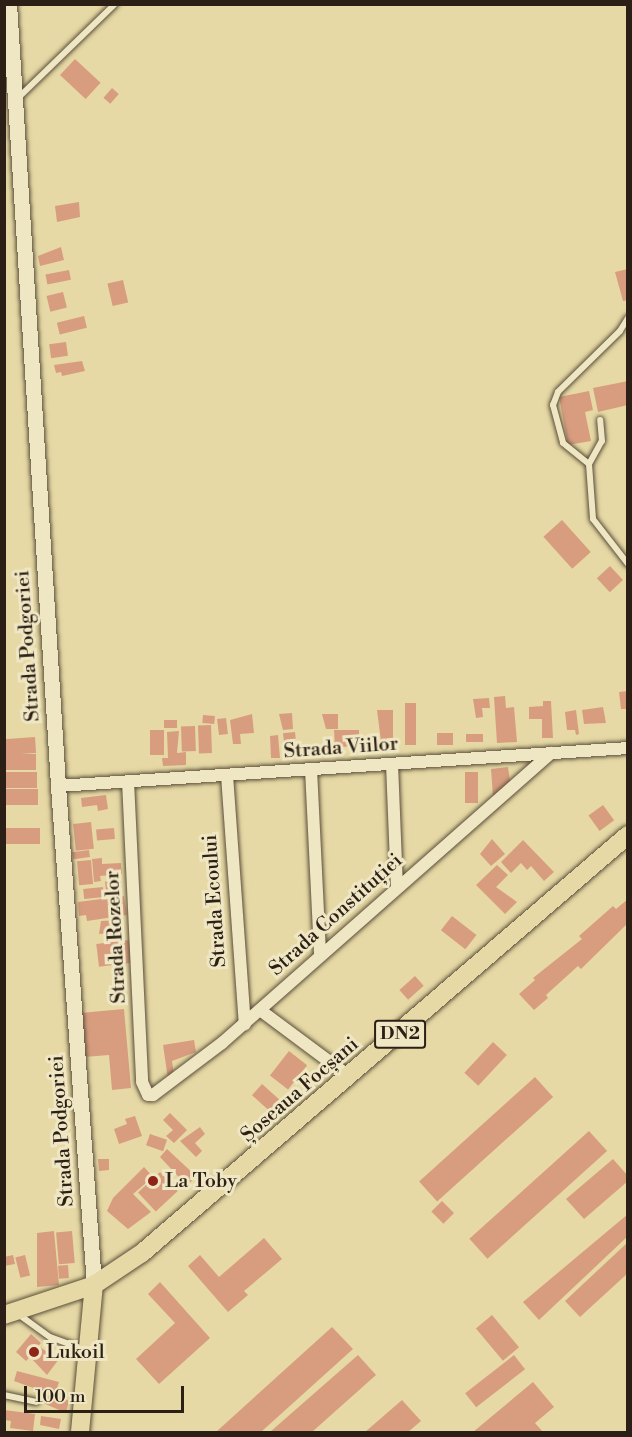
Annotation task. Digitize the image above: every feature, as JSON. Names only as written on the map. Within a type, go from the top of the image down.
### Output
[{"type":"main road","name":"Șoseaua Focșani","points":[[8,1315],[94,1285],[171,1230],[627,835]]},
{"type":"main road","points":[[80,1432],[94,1285]]},
{"type":"street","name":"Strada Podgoriei","points":[[9,4],[58,786],[94,1285]]},
{"type":"street","name":"Strada Viilor","points":[[58,786],[627,748]]},
{"type":"street","name":"Strada Constituției","points":[[144,1090],[148,1095],[161,1092],[245,1024],[320,953],[551,753]]},
{"type":"street","points":[[392,764],[397,886]]},
{"type":"street","points":[[311,769],[320,953]]},
{"type":"street","name":"Strada Ecoului","points":[[226,775],[245,1024]]},
{"type":"street","name":"Strada Rozelor","points":[[128,781],[144,1090]]},
{"type":"street","points":[[260,1010],[350,1077]]},
{"type":"lane","points":[[15,100],[115,4]]},
{"type":"lane","points":[[590,464],[563,442],[554,399],[620,331],[627,318]]},
{"type":"lane","points":[[600,420],[602,441],[590,464],[593,519],[627,564]]},
{"type":"lane","points":[[8,1315],[50,1337],[88,1351]]},
{"type":"lane","points":[[4,1395],[36,1402]]},
{"type":"building","points":[[75,59],[101,83],[86,99],[60,75]]},
{"type":"building","points":[[112,88],[119,94],[110,104],[103,98]]},
{"type":"building","points":[[79,202],[80,217],[57,222],[55,206]]},
{"type":"building","points":[[61,247],[64,260],[40,266],[38,256]]},
{"type":"building","points":[[628,269],[628,300],[623,301],[615,272]]},
{"type":"building","points":[[69,270],[71,280],[47,284],[45,275]]},
{"type":"building","points":[[123,280],[128,302],[113,306],[107,284]]},
{"type":"building","points":[[63,292],[67,308],[50,312],[47,296]]},
{"type":"building","points":[[84,316],[87,328],[60,334],[57,323]]},
{"type":"building","points":[[66,342],[68,356],[51,358],[49,344]]},
{"type":"building","points":[[82,361],[85,371],[62,376],[61,372],[56,373],[54,365]]},
{"type":"building","points":[[628,381],[628,405],[598,412],[593,388]]},
{"type":"building","points":[[589,391],[593,410],[585,412],[591,441],[568,445],[559,397]]},
{"type":"building","points":[[562,520],[591,552],[572,569],[543,537]]},
{"type":"building","points":[[610,566],[623,580],[610,592],[597,578]]},
{"type":"building","points":[[628,691],[628,709],[621,709],[619,692]]},
{"type":"building","points":[[505,696],[506,708],[514,707],[517,742],[497,743],[494,697]]},
{"type":"building","points":[[489,698],[490,708],[482,708],[483,717],[476,718],[473,699]]},
{"type":"building","points":[[543,701],[551,701],[553,738],[542,738],[542,719],[529,719],[529,707],[543,706]]},
{"type":"building","points":[[405,703],[416,703],[416,745],[405,745]]},
{"type":"building","points":[[603,707],[606,723],[584,724],[582,710]]},
{"type":"building","points":[[377,710],[393,710],[393,750],[382,749]]},
{"type":"building","points":[[576,710],[579,734],[576,735],[575,730],[567,730],[565,712]]},
{"type":"building","points":[[292,713],[293,729],[283,730],[279,714]]},
{"type":"building","points":[[252,714],[254,733],[240,734],[241,744],[233,744],[230,720]]},
{"type":"building","points":[[322,714],[338,714],[338,729],[326,729]]},
{"type":"building","points":[[203,715],[215,716],[214,724],[202,723]]},
{"type":"building","points":[[226,718],[228,734],[219,735],[217,719]]},
{"type":"building","points":[[164,720],[177,720],[177,728],[164,728]]},
{"type":"building","points":[[198,725],[211,725],[212,753],[199,753]]},
{"type":"building","points":[[181,726],[195,726],[196,751],[182,751]]},
{"type":"building","points":[[150,730],[164,730],[164,755],[150,755]]},
{"type":"building","points":[[334,730],[359,730],[359,745],[335,748]]},
{"type":"building","points":[[179,731],[177,753],[186,752],[186,765],[163,766],[162,758],[168,758],[167,732]]},
{"type":"building","points":[[295,732],[297,750],[285,751],[283,733]]},
{"type":"building","points":[[437,733],[453,733],[453,745],[437,745]]},
{"type":"building","points":[[466,734],[483,734],[483,742],[466,742]]},
{"type":"building","points":[[278,735],[280,758],[271,758],[270,736]]},
{"type":"building","points":[[35,737],[36,753],[5,755],[4,739]]},
{"type":"building","points":[[4,754],[36,754],[36,770],[4,770]]},
{"type":"building","points":[[508,767],[510,781],[493,797],[491,769]]},
{"type":"building","points":[[4,772],[37,772],[37,788],[4,788]]},
{"type":"building","points":[[465,772],[478,772],[478,803],[465,803]]},
{"type":"building","points":[[4,789],[38,789],[38,805],[4,805]]},
{"type":"building","points":[[106,795],[108,809],[98,811],[97,805],[82,807],[81,798]]},
{"type":"building","points":[[603,805],[614,820],[600,831],[588,816]]},
{"type":"building","points":[[91,822],[94,849],[76,851],[73,824]]},
{"type":"building","points":[[4,828],[40,828],[40,844],[4,844]]},
{"type":"building","points":[[114,828],[115,839],[97,841],[96,830]]},
{"type":"building","points":[[492,839],[505,854],[491,866],[480,854]]},
{"type":"building","points":[[523,840],[554,872],[544,881],[531,866],[527,870],[521,863],[511,873],[501,862]]},
{"type":"building","points":[[89,850],[90,857],[73,859],[72,852]]},
{"type":"building","points":[[102,858],[102,864],[121,863],[122,874],[100,876],[101,881],[94,882],[92,859]]},
{"type":"building","points":[[91,860],[93,884],[79,885],[77,861]]},
{"type":"building","points":[[497,865],[508,875],[496,887],[517,902],[505,914],[476,885]]},
{"type":"building","points":[[121,880],[122,891],[106,892],[105,881]]},
{"type":"building","points":[[103,887],[104,897],[84,899],[83,889]]},
{"type":"building","points":[[124,896],[127,915],[87,921],[86,915],[79,916],[78,902]]},
{"type":"building","points":[[628,899],[628,923],[581,969],[578,966],[546,995],[548,998],[534,1010],[519,994],[535,980],[533,978],[582,939],[579,936],[613,906],[616,909]]},
{"type":"building","points":[[452,916],[476,935],[465,949],[441,930]]},
{"type":"building","points":[[120,920],[121,928],[113,928],[114,933],[99,934],[101,921]]},
{"type":"building","points":[[129,940],[132,963],[99,967],[96,944]]},
{"type":"building","points":[[415,976],[424,986],[408,1000],[399,990]]},
{"type":"building","points":[[124,1009],[131,1088],[112,1090],[109,1055],[84,1057],[80,1013]]},
{"type":"building","points":[[194,1040],[196,1052],[172,1061],[174,1076],[168,1079],[163,1045]]},
{"type":"building","points":[[493,1042],[507,1055],[478,1086],[464,1073]]},
{"type":"building","points":[[289,1051],[307,1065],[288,1090],[270,1075]]},
{"type":"building","points":[[535,1077],[553,1097],[437,1201],[419,1181]]},
{"type":"building","points":[[262,1084],[284,1104],[274,1115],[252,1095]]},
{"type":"building","points":[[170,1113],[187,1130],[174,1143],[166,1136],[173,1130],[163,1120]]},
{"type":"building","points":[[135,1116],[142,1136],[119,1144],[114,1129],[127,1124],[125,1119]]},
{"type":"building","points":[[200,1127],[205,1134],[195,1143],[202,1151],[196,1157],[180,1141]]},
{"type":"building","points":[[589,1131],[607,1151],[487,1259],[469,1239]]},
{"type":"building","points":[[150,1134],[167,1140],[163,1151],[146,1145]]},
{"type":"building","points":[[167,1149],[196,1176],[187,1186],[160,1157]]},
{"type":"building","points":[[98,1159],[109,1159],[109,1170],[99,1171]]},
{"type":"building","points":[[613,1159],[628,1176],[628,1181],[584,1219],[566,1199]]},
{"type":"building","points":[[144,1167],[153,1177],[133,1194],[151,1212],[128,1229],[107,1211],[113,1198]]},
{"type":"building","points":[[160,1172],[178,1191],[156,1211],[138,1192]]},
{"type":"building","points":[[442,1201],[454,1213],[443,1224],[431,1212]]},
{"type":"building","points":[[628,1214],[628,1236],[539,1320],[523,1302]]},
{"type":"building","points":[[54,1231],[59,1285],[37,1287],[37,1233]]},
{"type":"building","points":[[72,1231],[75,1263],[59,1264],[56,1232]]},
{"type":"building","points":[[264,1238],[282,1259],[244,1291],[248,1295],[228,1312],[188,1266],[200,1255],[219,1277]]},
{"type":"building","points":[[628,1242],[628,1273],[580,1317],[565,1301]]},
{"type":"building","points":[[13,1255],[15,1264],[4,1266],[4,1257]]},
{"type":"building","points":[[25,1255],[30,1275],[20,1278],[15,1257]]},
{"type":"building","points":[[68,1265],[69,1278],[59,1279],[58,1266]]},
{"type":"building","points":[[160,1282],[210,1338],[159,1384],[136,1359],[175,1323],[148,1294]]},
{"type":"building","points":[[492,1315],[519,1347],[503,1361],[476,1328]]},
{"type":"building","points":[[332,1327],[353,1349],[261,1432],[216,1432]]},
{"type":"building","points":[[31,1334],[41,1343],[38,1346],[59,1359],[47,1375],[30,1357],[26,1361],[16,1352]]},
{"type":"building","points":[[358,1355],[376,1375],[312,1432],[270,1432]]},
{"type":"building","points":[[514,1355],[525,1369],[476,1407],[465,1393]]},
{"type":"building","points":[[17,1371],[59,1382],[56,1391],[48,1389],[47,1393],[14,1381]]},
{"type":"building","points":[[533,1382],[554,1407],[535,1423],[543,1432],[473,1432]]},
{"type":"building","points":[[44,1395],[69,1400],[66,1413],[43,1403]]},
{"type":"building","points":[[402,1400],[421,1421],[408,1432],[365,1432]]},
{"type":"building","points":[[4,1410],[35,1414],[33,1431],[10,1428],[11,1421],[4,1420]]},
{"type":"building","points":[[41,1416],[61,1419],[59,1429],[40,1425]]},
{"type":"place","name":"La Toby","points":[[153,1181]]},
{"type":"place","name":"Lukoil","points":[[34,1352]]}]
